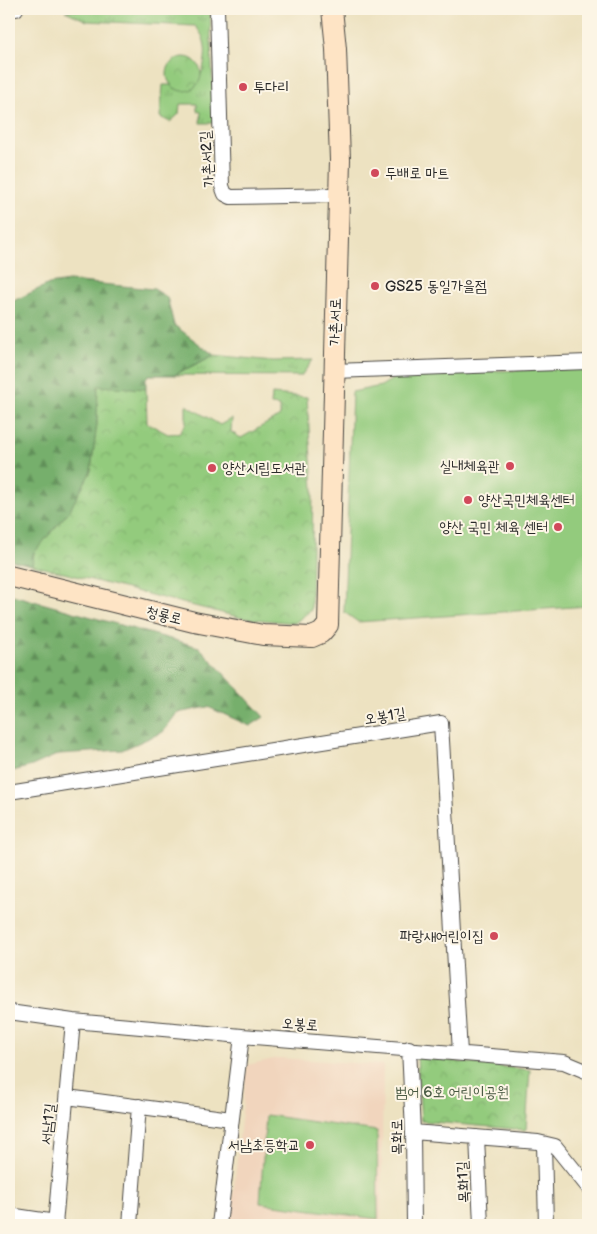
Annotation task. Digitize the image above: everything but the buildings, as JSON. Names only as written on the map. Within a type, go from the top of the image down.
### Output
[{"type":"street","points":[[9,9],[16,9]]},
{"type":"street","name":"가촌서2길","points":[[216,9],[222,186],[225,194],[230,197],[339,195]]},
{"type":"street","name":"가촌서로","points":[[322,633],[328,625],[330,606],[339,195],[336,49],[332,9]]},
{"type":"street","points":[[334,372],[588,362]]},
{"type":"street","name":"청룡로","points":[[9,576],[211,626],[290,637],[312,637],[322,633]]},
{"type":"street","name":"오봉1길","points":[[9,792],[441,723],[460,1053]]},
{"type":"street","name":"오봉로","points":[[9,1012],[73,1021],[564,1062],[588,1072]]},
{"type":"street","points":[[67,1097],[73,1021]]},
{"type":"street","points":[[219,1225],[242,1036]]},
{"type":"street","name":"목화로","points":[[409,1048],[413,1132],[414,1225]]},
{"type":"street","name":"서남1길","points":[[55,1224],[67,1097],[231,1119]]},
{"type":"street","points":[[130,1225],[139,1106]]},
{"type":"street","points":[[413,1132],[555,1146],[588,1187]]},
{"type":"street","name":"목화1길","points":[[477,1137],[481,1225]]},
{"type":"street","points":[[544,1144],[546,1225]]},
{"type":"street","points":[[9,1215],[55,1224]]},
{"type":"shaded area","name":"서남초등학교","points":[[278,1058],[383,1065],[381,1225],[230,1225],[247,1065]]},
{"type":"green space","points":[[210,9],[214,123],[200,123],[201,112],[197,111],[197,104],[180,104],[179,114],[170,122],[160,117],[163,85],[171,85],[176,89],[196,85],[202,71],[205,47],[200,32],[195,26],[87,21],[65,11]]},
{"type":"green space","points":[[184,57],[196,62],[201,74],[196,86],[184,91],[172,86],[167,74],[172,62]]},
{"type":"green space","points":[[69,281],[154,289],[167,297],[174,325],[214,355],[174,375],[149,375],[146,378],[146,389],[98,387],[97,424],[91,471],[70,510],[34,553],[32,565],[9,560],[9,470],[13,454],[9,429],[9,303],[49,284]]},
{"type":"green space","points":[[214,355],[273,361],[313,360],[301,376],[174,375]]},
{"type":"green space","name":"양산국민체육센터","points":[[588,368],[588,606],[358,622],[344,612],[352,392],[381,386],[401,374]]},
{"type":"green space","points":[[98,386],[146,389],[147,423],[168,434],[180,433],[186,423],[186,405],[220,425],[232,418],[231,432],[241,438],[280,416],[280,406],[271,405],[272,394],[307,397],[313,489],[311,610],[295,623],[242,618],[32,565],[34,553],[70,510],[91,471],[97,424]]},
{"type":"green space","points":[[9,594],[199,647],[264,717],[250,726],[208,707],[177,713],[163,732],[122,750],[59,754],[32,766],[9,772]]},
{"type":"green space","name":"범어 6호 어린이공원","points":[[417,1057],[530,1070],[526,1130],[421,1121]]},
{"type":"green space","points":[[266,1115],[377,1131],[378,1219],[260,1203]]},
{"type":"place","name":"투다리","points":[[243,87]]},
{"type":"place","name":"두배로 마트","points":[[375,173]]},
{"type":"place","name":"GS25 동일가을점","points":[[375,286]]},
{"type":"place","name":"실내체육관","points":[[510,466]]},
{"type":"place","name":"양산시립도서관","points":[[212,468]]},
{"type":"place","name":"양산국민체육센터","points":[[468,500]]},
{"type":"place","name":"양산 국민 체육 센터","points":[[558,527]]},
{"type":"place","name":"파랑새어린이집","points":[[494,936]]},
{"type":"place","name":"서남초등학교","points":[[310,1145]]}]
